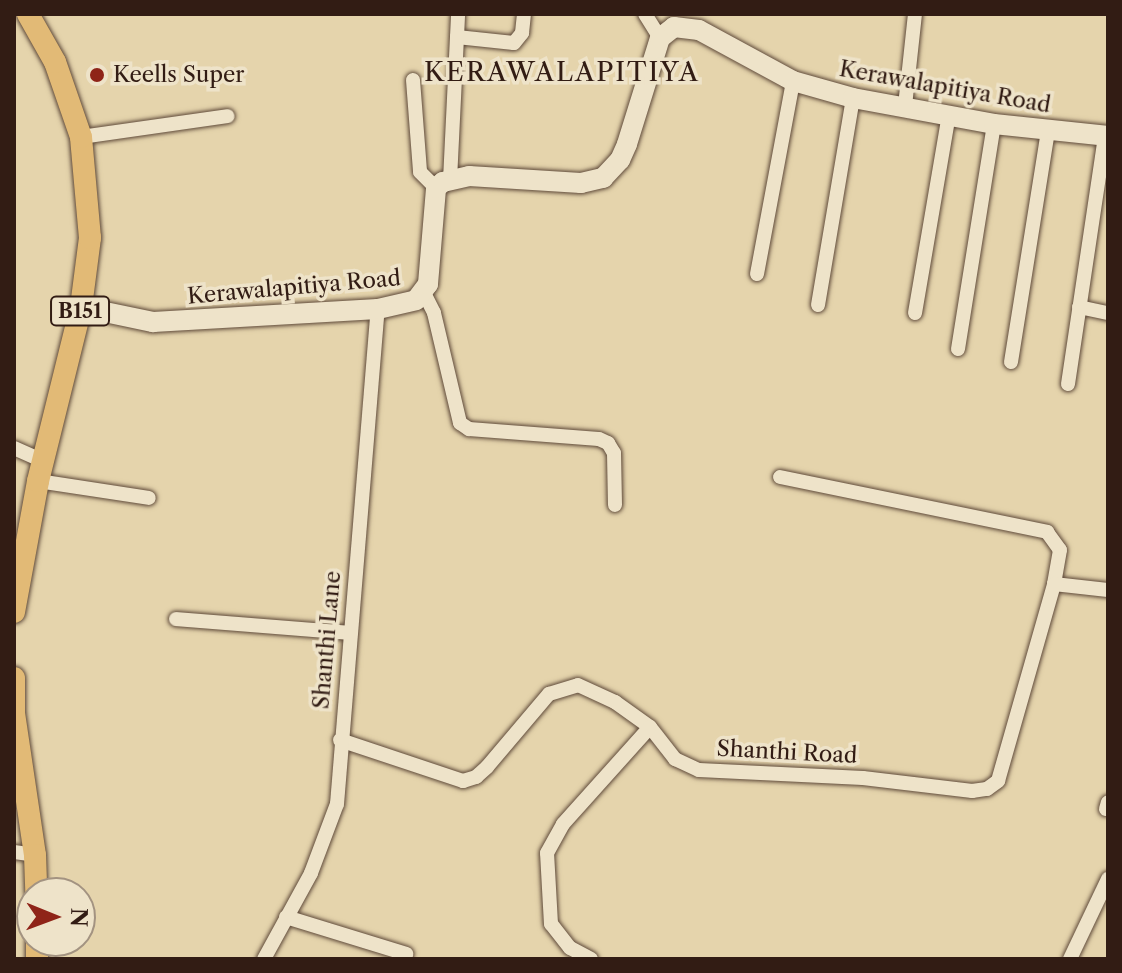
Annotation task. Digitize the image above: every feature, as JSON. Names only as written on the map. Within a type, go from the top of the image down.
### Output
[{"type":"main road","name":"B151","points":[[14,612],[40,471],[81,307],[90,238],[81,137],[55,62],[28,14]]},
{"type":"main road","points":[[14,678],[24,854],[31,877]]},
{"type":"street","points":[[443,184],[458,14]]},
{"type":"street","points":[[457,37],[514,43],[522,33],[524,14]]},
{"type":"street","points":[[413,80],[420,172],[443,184],[469,176],[581,183],[603,178],[620,160],[627,144],[660,38],[645,14]]},
{"type":"street","points":[[905,106],[915,14]]},
{"type":"street","name":"Kerawalapitiya Road","points":[[660,38],[674,27],[699,30],[793,81],[853,98],[994,124],[1106,136]]},
{"type":"street","points":[[757,274],[793,81]]},
{"type":"street","points":[[818,305],[853,98]]},
{"type":"street","points":[[915,313],[949,115]]},
{"type":"street","points":[[81,137],[228,116]]},
{"type":"street","points":[[958,349],[994,124]]},
{"type":"street","points":[[1011,362],[1048,130]]},
{"type":"street","points":[[1068,384],[1106,136]]},
{"type":"street","name":"Kerawalapitiya Road","points":[[81,307],[153,322],[406,305],[424,293],[443,184]]},
{"type":"street","points":[[424,293],[434,313],[454,410],[460,423],[469,429],[599,439],[608,443],[614,453],[615,505]]},
{"type":"street","points":[[1079,307],[1108,313]]},
{"type":"street","name":"Shanthi Lane","points":[[264,959],[311,873],[337,804],[378,309]]},
{"type":"street","points":[[14,448],[40,471],[149,498]]},
{"type":"street","name":"Shanthi Road","points":[[340,740],[463,781],[476,777],[549,694],[578,685],[615,702],[650,727],[675,759],[699,770],[863,778],[972,791],[987,789],[998,781],[1054,584],[1060,550],[1047,532],[780,477]]},
{"type":"street","points":[[1054,584],[1108,590]]},
{"type":"street","points":[[176,619],[350,633]]},
{"type":"street","points":[[591,959],[570,948],[551,924],[547,853],[563,824],[650,727]]},
{"type":"street","points":[[1070,959],[1108,879]]},
{"type":"street","points":[[286,917],[406,954]]},
{"type":"place","name":"Keells Super","points":[[97,75]]},
{"type":"district","name":"KERAWALAPITIYA","points":[[562,73]]}]
